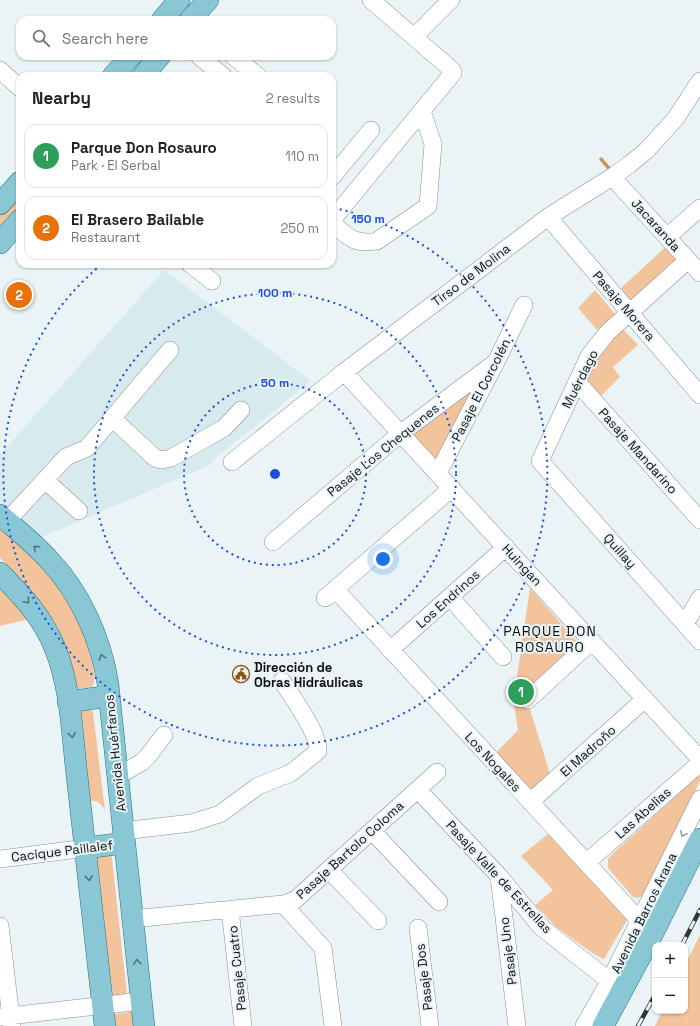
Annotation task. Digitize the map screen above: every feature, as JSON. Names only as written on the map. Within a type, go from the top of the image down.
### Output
[{"type":"main road","points":[[165,16],[179,0]]},
{"type":"main road","points":[[117,72],[127,60]]},
{"type":"main road","points":[[146,72],[157,60]]},
{"type":"main road","points":[[0,204],[16,186]]},
{"type":"main road","points":[[0,243],[16,225]]},
{"type":"main road","name":"Avenida Huérfanos","points":[[3,518],[50,561],[72,590],[82,606],[101,651],[109,696],[144,1026]]},
{"type":"main road","points":[[0,573],[29,603],[47,632],[60,663],[64,679],[86,848],[105,1026]]},
{"type":"main road","points":[[68,702],[109,696]]},
{"type":"main road","name":"Cacique Paillalef","points":[[86,848],[124,837]]},
{"type":"main road","name":"Avenida Barros Arana","points":[[603,1026],[616,986],[647,926],[700,839]]},
{"type":"street","points":[[336,217],[452,75],[452,70],[371,0]]},
{"type":"street","points":[[414,37],[451,0]]},
{"type":"street","points":[[204,60],[218,72]]},
{"type":"street","points":[[239,60],[253,72]]},
{"type":"street","points":[[0,70],[16,84]]},
{"type":"street","name":"Tirso de Molina","points":[[232,462],[344,372],[548,217],[612,177],[641,155],[662,134],[684,106],[700,81]]},
{"type":"street","points":[[336,226],[352,240],[371,242],[377,241],[428,206],[433,144],[422,111]]},
{"type":"street","points":[[336,171],[371,130]]},
{"type":"street","name":"Jacaranda","points":[[612,177],[700,273]]},
{"type":"street","points":[[667,237],[700,208]]},
{"type":"street","name":"Pasaje Morera","points":[[548,217],[700,394]]},
{"type":"street","name":"Muérdago","points":[[540,461],[589,356],[607,332],[688,260]]},
{"type":"street","points":[[195,268],[212,281]]},
{"type":"street","name":"Pasaje El Corcolén","points":[[438,473],[524,305]]},
{"type":"street","points":[[3,518],[45,480],[66,457],[87,448],[170,350]]},
{"type":"street","name":"Pasaje Los Chequenes","points":[[273,542],[401,433],[496,362]]},
{"type":"street","name":"Huingan","points":[[344,372],[700,759]]},
{"type":"street","name":"Pasaje Mandarino","points":[[576,382],[700,520]]},
{"type":"street","points":[[112,418],[155,458],[162,460],[171,458],[224,428],[240,410]]},
{"type":"street","name":"Quillay","points":[[540,461],[700,641]]},
{"type":"street","points":[[45,480],[79,511]]},
{"type":"street","name":"Los Nogales","points":[[452,488],[330,593],[390,650],[586,863],[647,926]]},
{"type":"street","name":"Los Endrinos","points":[[390,650],[506,547]]},
{"type":"street","points":[[450,597],[503,656]]},
{"type":"street","points":[[685,624],[700,598]]},
{"type":"street","points":[[528,700],[592,641]]},
{"type":"street","points":[[124,837],[191,823],[220,814],[258,786],[292,773],[318,751],[318,745],[305,717],[282,682]]},
{"type":"street","name":"El Madroño","points":[[530,802],[645,699]]},
{"type":"street","points":[[118,776],[142,762],[164,735]]},
{"type":"street","name":"Las Abelias","points":[[586,863],[700,763]]},
{"type":"street","name":"Pasaje Bartolo Coloma","points":[[132,919],[283,904],[295,900],[437,772]]},
{"type":"street","name":"Pasaje Valle de Estrellas","points":[[418,790],[499,876],[541,927],[616,986]]},
{"type":"street","name":"Avenida Barros Arana","points":[[647,926],[700,799]]},
{"type":"street","points":[[372,831],[439,902]]},
{"type":"street","name":"Cacique Paillalef","points":[[0,859],[86,848]]},
{"type":"street","points":[[329,870],[378,921]]},
{"type":"street","name":"Pasaje Uno","points":[[499,876],[517,1026]]},
{"type":"street","points":[[283,904],[323,948],[333,1026]]},
{"type":"street","name":"Pasaje Cuatro","points":[[230,910],[243,1026]]},
{"type":"street","points":[[0,926],[8,1020],[141,1001]]},
{"type":"street","name":"Pasaje Dos","points":[[418,928],[430,1026]]},
{"type":"street","name":"Avenida Barros Arana","points":[[584,1026],[616,986]]},
{"type":"shaded area","points":[[16,193],[16,214],[0,232],[0,214]]},
{"type":"shaded area","points":[[669,244],[682,257],[633,304],[621,288]]},
{"type":"shaded area","points":[[164,270],[311,381],[217,457],[210,465],[40,538],[0,503],[0,455]]},
{"type":"shaded area","points":[[595,290],[615,314],[597,330],[578,308]]},
{"type":"shaded area","points":[[621,327],[638,345],[613,367],[620,377],[600,397],[585,378],[604,341]]},
{"type":"shaded area","points":[[477,383],[438,463],[410,432]]},
{"type":"shaded area","points":[[0,527],[51,575],[64,593],[76,615],[89,650],[94,674],[92,687],[76,689],[48,615],[23,581],[0,558]]},
{"type":"shaded area","name":"PARQUE DON ROSAURO","points":[[530,588],[579,644],[525,693],[551,777],[531,794],[495,754],[518,730],[514,705],[515,690]]},
{"type":"shaded area","points":[[0,589],[29,619],[0,626]]},
{"type":"shaded area","points":[[89,708],[93,712],[105,810],[99,803],[90,801],[71,711]]},
{"type":"shaded area","points":[[698,776],[700,776],[700,781],[644,895],[637,898],[633,897],[608,868],[608,859]]},
{"type":"shaded area","points":[[548,834],[627,920],[604,959],[594,954],[555,926],[535,905],[553,890],[521,856]]},
{"type":"shaded area","points":[[111,850],[127,995],[108,995],[93,852]]},
{"type":"shaded area","points":[[700,935],[700,1026],[655,1026],[661,1014],[688,1014],[688,959]]},
{"type":"shaded area","points":[[136,1011],[138,1026],[111,1026],[110,1015]]},
{"type":"waterway","points":[[601,159],[612,172]]},
{"type":"railway","points":[[684,942],[700,910]]},
{"type":"railway","points":[[638,1026],[652,1000]]},
{"type":"place","name":"El Brasero Bailable","points":[[19,295]]},
{"type":"place","name":"Dirección de Obras Hidráulicas","points":[[241,674]]},
{"type":"place","name":"Parque Don Rosauro","points":[[521,692]]},
{"type":"district","name":"PARQUE DON ROSAURO","points":[[550,640]]}]
